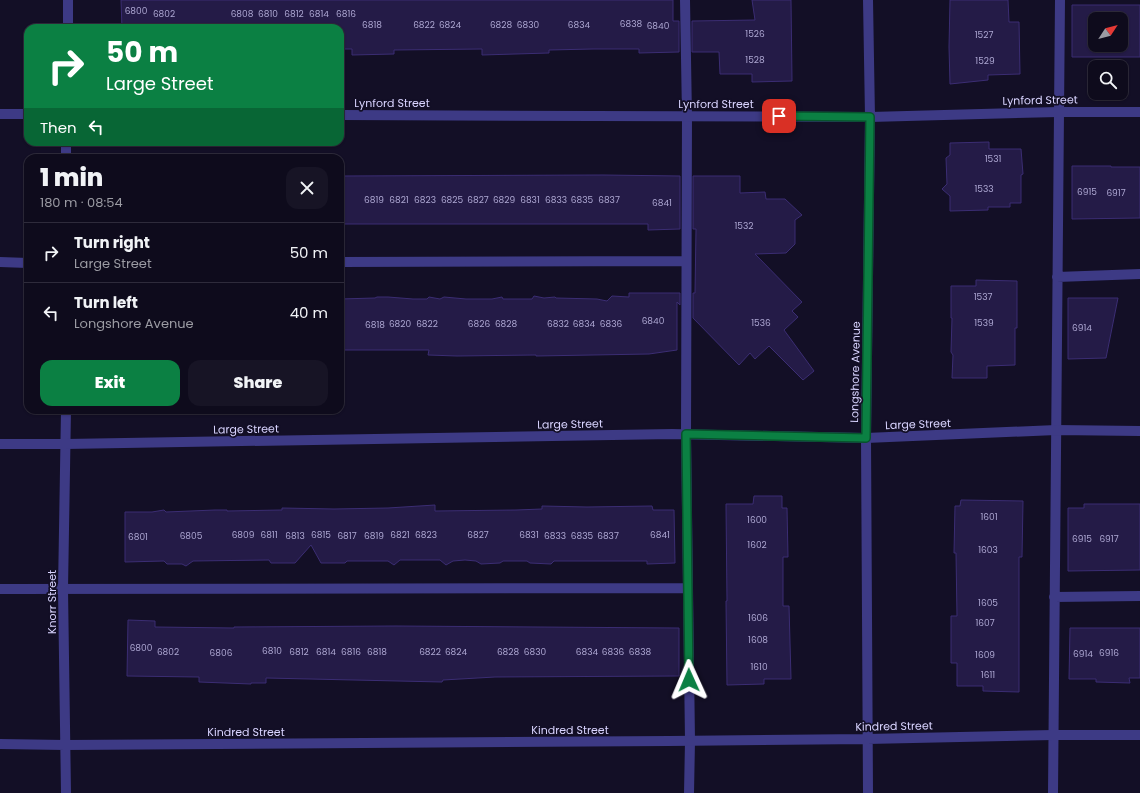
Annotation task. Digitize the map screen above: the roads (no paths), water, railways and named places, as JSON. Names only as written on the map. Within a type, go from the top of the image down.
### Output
[{"type":"street","points":[[68,0],[68,24]]},
{"type":"street","points":[[685,0],[687,116],[686,434],[690,741],[689,793]]},
{"type":"street","name":"Longshore Avenue","points":[[868,0],[870,117],[866,438],[868,793]]},
{"type":"street","points":[[1053,793],[1060,0]]},
{"type":"street","name":"Lynford Street","points":[[344,115],[870,117],[1058,112],[1140,112]]},
{"type":"street","points":[[0,114],[24,114]]},
{"type":"street","points":[[344,262],[686,261]]},
{"type":"street","points":[[0,262],[24,263]]},
{"type":"street","points":[[1057,277],[1140,274]]},
{"type":"street","name":"Knorr Street","points":[[66,414],[63,589],[66,793]]},
{"type":"street","name":"Large Street","points":[[0,444],[686,434],[866,438],[1056,430],[1140,431]]},
{"type":"street","points":[[0,589],[688,588]]},
{"type":"street","points":[[1054,597],[1140,596]]},
{"type":"street","name":"Kindred Street","points":[[0,744],[65,745],[690,741],[1140,735]]}]
